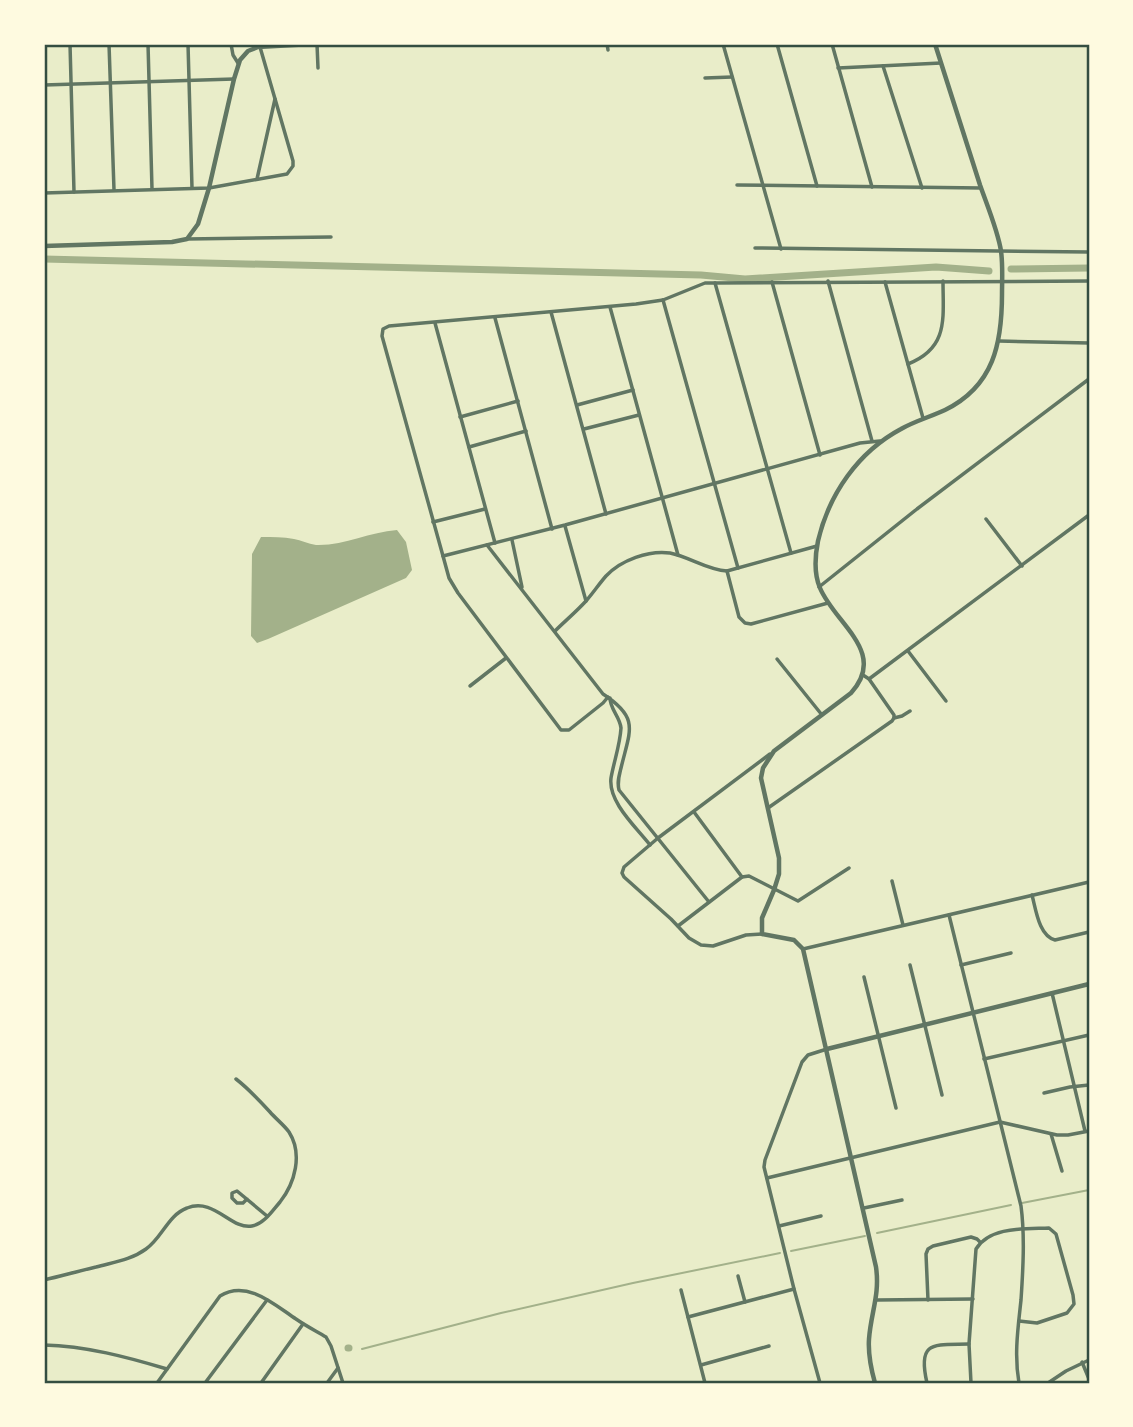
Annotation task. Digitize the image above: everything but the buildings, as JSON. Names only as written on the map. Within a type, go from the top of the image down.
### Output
[{"type":"street","points":[[70,44],[74,192]]},
{"type":"street","points":[[109,44],[114,191]]},
{"type":"street","points":[[148,44],[152,189]]},
{"type":"street","points":[[188,44],[192,188]]},
{"type":"street","points":[[231,44],[238,63]]},
{"type":"street","points":[[187,239],[198,224],[209,188],[238,63],[248,51],[260,47],[314,44],[318,68]]},
{"type":"street","points":[[607,44],[608,50]]},
{"type":"street","points":[[723,44],[781,248]]},
{"type":"street","points":[[777,44],[817,186]]},
{"type":"street","points":[[832,44],[872,187]]},
{"type":"street","points":[[875,1383],[869,1343],[877,1300],[878,1275],[803,949],[794,940],[762,934],[746,935],[708,946],[695,942],[624,877],[622,871],[658,838],[823,715],[851,693],[860,682],[865,663],[862,649],[819,587],[817,546],[825,518],[840,487],[857,464],[882,441],[901,429],[953,405],[972,390],[991,364],[999,341],[1002,318],[1001,251],[935,44]]},
{"type":"street","points":[[44,192],[209,188],[287,174],[293,161],[260,47]]},
{"type":"street","points":[[838,68],[941,63]]},
{"type":"street","points":[[883,66],[922,188]]},
{"type":"street","points":[[705,78],[733,77]]},
{"type":"street","points":[[44,85],[234,79]]},
{"type":"street","points":[[257,178],[275,98]]},
{"type":"street","points":[[737,186],[981,188]]},
{"type":"street","points":[[44,246],[172,242],[187,239],[331,237]]},
{"type":"street","points":[[755,248],[1089,252]]},
{"type":"street","points":[[828,281],[872,441]]},
{"type":"street","points":[[908,364],[926,355],[939,338],[943,281]]},
{"type":"street","points":[[609,698],[569,730],[559,728],[453,586],[382,336],[383,329],[389,326],[663,300],[705,284],[715,283],[1089,281]]},
{"type":"street","points":[[772,282],[820,454]]},
{"type":"street","points":[[884,282],[923,418]]},
{"type":"street","points":[[715,283],[791,553]]},
{"type":"street","points":[[663,300],[738,568]]},
{"type":"street","points":[[610,307],[678,555]]},
{"type":"street","points":[[551,312],[606,514]]},
{"type":"street","points":[[495,317],[552,528]]},
{"type":"street","points":[[435,323],[495,543]]},
{"type":"street","points":[[999,341],[1089,342]]},
{"type":"street","points":[[819,587],[1089,379]]},
{"type":"street","points":[[576,405],[633,390]]},
{"type":"street","points":[[460,417],[517,401]]},
{"type":"street","points":[[583,430],[639,415]]},
{"type":"street","points":[[468,447],[526,431]]},
{"type":"street","points":[[443,556],[820,454],[882,441]]},
{"type":"street","points":[[433,522],[485,509]]},
{"type":"street","points":[[869,679],[1089,515]]},
{"type":"street","points":[[986,519],[1022,566]]},
{"type":"street","points":[[565,525],[586,601]]},
{"type":"street","points":[[512,539],[523,589]]},
{"type":"street","points":[[487,545],[603,694],[618,703],[626,713],[630,726],[618,788],[709,902]]},
{"type":"street","points":[[555,631],[586,601],[607,575],[627,561],[661,552],[678,555],[719,571],[727,571],[817,546]]},
{"type":"street","points":[[727,571],[738,616],[749,624],[828,603]]},
{"type":"street","points":[[908,651],[946,701]]},
{"type":"street","points":[[470,686],[506,658]]},
{"type":"street","points":[[777,659],[823,715]]},
{"type":"street","points":[[863,675],[869,679],[894,718]]},
{"type":"street","points":[[609,698],[621,728],[611,789],[615,801],[650,845]]},
{"type":"street","points":[[767,809],[894,718],[910,711]]},
{"type":"street","points":[[762,934],[762,918],[779,874],[779,858],[761,778],[762,768],[774,751]]},
{"type":"street","points":[[611,789],[618,788]]},
{"type":"street","points":[[694,811],[742,877]]},
{"type":"street","points":[[678,926],[742,877],[749,876],[798,901],[849,868]]},
{"type":"street","points":[[892,881],[903,925]]},
{"type":"street","points":[[803,949],[1089,882]]},
{"type":"street","points":[[1032,895],[1047,936],[1055,940],[1089,932]]},
{"type":"street","points":[[949,915],[1020,1197],[1023,1229],[1016,1356],[1019,1383]]},
{"type":"street","points":[[961,965],[1011,953]]},
{"type":"street","points":[[910,965],[942,1095]]},
{"type":"street","points":[[864,977],[896,1108]]},
{"type":"street","points":[[820,1383],[764,1167],[802,1062],[808,1055],[827,1049],[1089,984]]},
{"type":"street","points":[[767,1178],[1000,1122],[1068,1135],[1087,1131],[1052,993]]},
{"type":"street","points":[[984,1059],[1089,1035]]},
{"type":"street","points":[[44,1280],[133,1258],[151,1246],[173,1217],[187,1208],[210,1208],[245,1226],[262,1222],[268,1216],[285,1195],[292,1181],[296,1154],[288,1130],[236,1079]]},
{"type":"street","points":[[1044,1093],[1089,1085]]},
{"type":"street","points":[[1051,1133],[1062,1171]]},
{"type":"street","points":[[247,1199],[268,1216]]},
{"type":"street","points":[[864,1208],[902,1200]]},
{"type":"street","points":[[779,1226],[821,1216]]},
{"type":"street","points":[[971,1383],[969,1344],[975,1252],[980,1242],[994,1234],[1049,1228],[1056,1234],[1074,1304],[1067,1313],[1037,1323],[1018,1321]]},
{"type":"street","points":[[928,1300],[926,1254],[929,1248],[971,1237],[980,1242]]},
{"type":"street","points":[[738,1276],[745,1302]]},
{"type":"street","points":[[688,1317],[794,1289]]},
{"type":"street","points":[[681,1290],[705,1383]]},
{"type":"street","points":[[157,1383],[220,1296],[231,1291],[255,1293],[326,1336],[342,1383]]},
{"type":"street","points":[[877,1300],[973,1299]]},
{"type":"street","points":[[205,1383],[267,1300]]},
{"type":"street","points":[[261,1383],[303,1324]]},
{"type":"street","points":[[927,1383],[923,1364],[931,1347],[969,1344]]},
{"type":"street","points":[[44,1345],[74,1347],[167,1368]]},
{"type":"street","points":[[701,1366],[769,1346]]},
{"type":"street","points":[[1048,1383],[1089,1360]]},
{"type":"street","points":[[1082,1362],[1089,1378]]},
{"type":"street","points":[[327,1383],[338,1368]]},
{"type":"shaded area","points":[[397,530],[406,542],[412,570],[406,578],[268,639],[257,643],[251,636],[252,554],[261,537],[326,545]]},
{"type":"waterway","points":[[44,259],[701,275],[745,279],[936,267],[989,271]]},
{"type":"waterway","points":[[1011,269],[1089,268]]},
{"type":"waterway","points":[[1022,1203],[1089,1190]]},
{"type":"waterway","points":[[877,1233],[1011,1205]]},
{"type":"waterway","points":[[791,1251],[865,1236]]},
{"type":"waterway","points":[[362,1349],[501,1313],[780,1253]]}]
